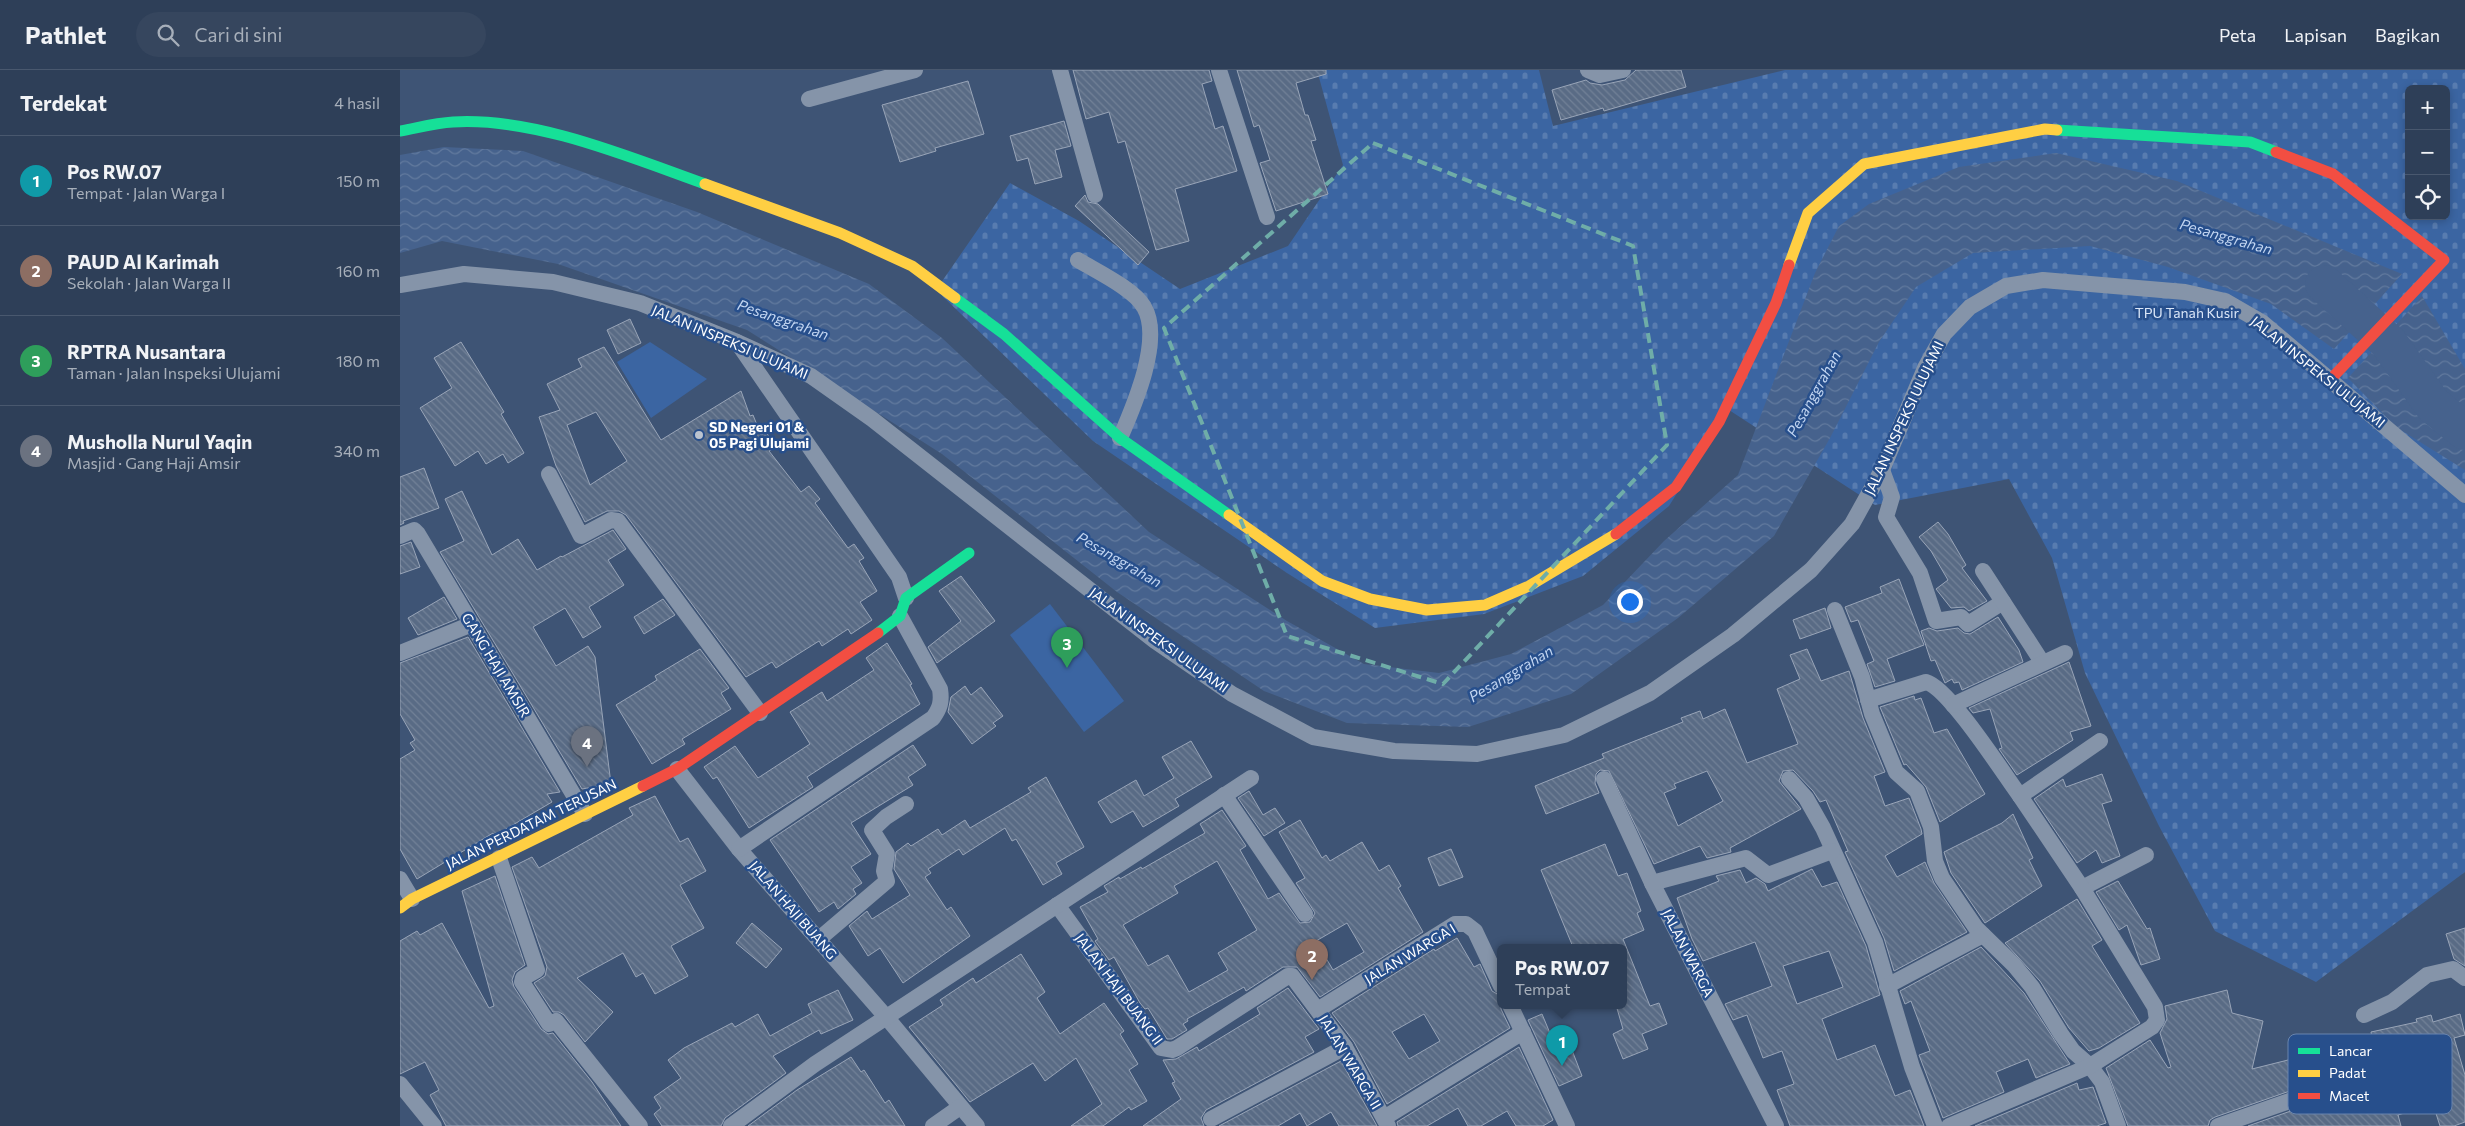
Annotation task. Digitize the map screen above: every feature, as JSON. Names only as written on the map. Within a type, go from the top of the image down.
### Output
[{"type":"street","points":[[809,99],[915,70]]},
{"type":"street","points":[[1060,70],[1095,195]]},
{"type":"street","points":[[1219,70],[1267,217]]},
{"type":"street","points":[[1588,70],[1600,75],[1624,70]]},
{"type":"street","points":[[400,131],[453,122],[496,124],[544,132],[605,148],[840,233],[912,266],[1004,334],[1120,438],[1322,581],[1370,599],[1427,610],[1485,605],[1529,586],[1576,560],[1623,530],[1676,487],[1719,422],[1776,303],[1808,213],[1864,164],[2045,129],[2250,142],[2333,174],[2444,260],[2329,381]]},
{"type":"street","points":[[1078,260],[1132,295],[1143,306],[1149,320],[1151,333],[1139,394],[1120,438]]},
{"type":"street","name":"JALAN INSPEKSI ULUJAMI","points":[[400,285],[464,274],[553,282],[640,303],[737,342],[811,376],[872,419],[1155,641],[1232,694],[1313,737],[1394,751],[1477,754],[1564,735],[1650,693],[1733,635],[1811,570],[1852,524],[1882,470],[1925,368],[1944,334],[1970,307],[2006,286],[2043,280],[2185,292],[2225,301],[2263,323],[2465,495]]},
{"type":"street","points":[[737,342],[899,577],[906,598]]},
{"type":"street","points":[[1882,470],[1892,497],[1888,521],[1920,573],[1938,622],[1961,617],[1968,624],[2003,602]]},
{"type":"street","points":[[549,474],[581,536],[612,520],[618,521],[760,712]]},
{"type":"street","name":"GANG HAJI AMSIR","points":[[400,536],[414,530],[418,534],[585,814]]},
{"type":"street","points":[[677,768],[900,616],[906,598],[969,553]]},
{"type":"street","points":[[1983,571],[2042,662]]},
{"type":"street","points":[[1835,610],[1862,677],[1868,700],[1896,772],[1917,791],[1931,827],[1935,861],[1942,878],[1983,935],[2014,964],[2032,987],[2061,1034],[2102,1082],[2118,1126]]},
{"type":"street","points":[[738,849],[933,718],[942,702],[940,689],[900,616]]},
{"type":"street","points":[[400,653],[472,624]]},
{"type":"street","points":[[1953,705],[2042,662],[2065,653]]},
{"type":"street","points":[[1868,700],[1926,682],[1933,684],[1953,705],[2020,796],[2082,888],[2155,1006],[2157,1020],[2152,1027],[2090,1066],[1949,1126]]},
{"type":"street","points":[[2020,796],[2100,741]]},
{"type":"street","name":"JALAN HAJI BUANG","points":[[677,768],[738,849],[819,939],[977,1126]]},
{"type":"street","name":"JALAN PERDATAM TERUSAN","points":[[406,903],[677,768]]},
{"type":"street","points":[[731,1126],[815,1064],[1251,778]]},
{"type":"street","name":"JALAN WARGA","points":[[1604,779],[1652,882],[1776,1126]]},
{"type":"street","points":[[1789,779],[1806,798],[1875,942],[1912,1067],[1935,1126]]},
{"type":"street","points":[[1224,795],[1305,914]]},
{"type":"street","points":[[819,939],[888,881],[884,871],[886,852],[873,835],[872,830],[886,817],[906,804]]},
{"type":"street","points":[[1652,882],[1746,858],[1768,875],[1832,850]]},
{"type":"street","points":[[2082,888],[2146,855]]},
{"type":"street","points":[[499,858],[538,970],[523,978],[522,982],[549,1024],[556,1022],[640,1126]]},
{"type":"street","points":[[400,879],[406,903]]},
{"type":"street","name":"JALAN HAJI BUANG II","points":[[1056,905],[1161,1048],[1166,1050],[1177,1048],[1288,976],[1292,976]]},
{"type":"street","name":"JALAN WARGA I","points":[[1319,1009],[1455,924],[1466,924],[1475,931],[1497,978]]},
{"type":"street","points":[[1888,986],[1983,935]]},
{"type":"street","points":[[2364,1015],[2392,1002],[2428,975],[2453,969],[2465,978]]},
{"type":"street","name":"JALAN WARGA II","points":[[1292,976],[1319,1009],[1345,1047],[1386,1122]]},
{"type":"street","points":[[1512,1009],[1567,1126]]},
{"type":"street","points":[[1386,1122],[1522,1032]]},
{"type":"street","points":[[1211,1118],[1345,1047]]},
{"type":"street","points":[[400,1084],[434,1126]]},
{"type":"street","points":[[2218,1126],[2288,1102]]},
{"type":"street","points":[[933,1126],[960,1107]]},
{"type":"highlighted area","points":[[1373,143],[1633,246],[1667,445],[1443,684],[1287,636],[1164,328]]},
{"type":"green space","name":"TPU Tanah Kusir","points":[[1317,70],[1539,70],[1553,126],[1785,70],[2465,70],[2465,872],[2316,982],[2215,931],[2159,826],[2085,673],[2052,558],[2009,479],[1875,505],[1729,410],[1669,506],[1583,576],[1484,614],[1375,628],[1287,573],[1093,441],[936,290],[1010,183],[1079,221],[1180,289],[1288,246],[1343,165]]},
{"type":"green space","points":[[650,342],[707,379],[651,418],[617,362]]},
{"type":"green space","points":[[1050,604],[1124,701],[1084,732],[1010,635]]},
{"type":"water","points":[[444,147],[523,151],[697,212],[869,284],[942,338],[1149,532],[1287,621],[1364,664],[1439,673],[1511,654],[1603,605],[1664,541],[1738,475],[1815,273],[1839,226],[1869,204],[1959,167],[2056,153],[2177,181],[2402,274],[2334,349],[2271,304],[2168,267],[2090,246],[1973,253],[1916,287],[1879,342],[1830,438],[1774,536],[1678,618],[1571,694],[1468,727],[1347,723],[1264,691],[1117,592],[942,454],[747,330],[558,264],[442,241],[400,253],[400,155]]},
{"type":"water","points":[[2422,296],[2465,369],[2465,470],[2396,427],[2348,378]]},
{"type":"building","points":[[1073,70],[1209,70],[1212,81],[1202,84],[1215,129],[1223,126],[1237,171],[1175,189],[1189,241],[1156,250],[1125,141],[1118,143],[1109,112],[1086,119]]},
{"type":"building","points":[[1237,70],[1326,70],[1326,74],[1296,83],[1305,115],[1308,115],[1316,140],[1311,141],[1328,194],[1276,211],[1260,163],[1270,160],[1259,125],[1254,127]]},
{"type":"building","points":[[1636,70],[1681,70],[1686,87],[1604,111],[1603,108],[1561,120],[1552,90],[1586,80],[1590,83],[1602,85],[1625,80]]},
{"type":"building","points":[[968,81],[984,134],[935,148],[936,151],[900,162],[882,105]]},
{"type":"building","points":[[1064,121],[1071,146],[1055,150],[1062,177],[1035,184],[1028,158],[1017,161],[1010,136]]},
{"type":"building","points":[[1085,195],[1088,202],[1098,204],[1149,252],[1138,265],[1075,206]]},
{"type":"building","points":[[630,319],[641,343],[618,354],[607,330]]},
{"type":"building","points":[[461,342],[504,412],[501,414],[524,453],[508,463],[503,454],[486,464],[478,451],[455,466],[420,408],[452,388],[434,358]]},
{"type":"building","points":[[604,347],[661,440],[741,391],[750,416],[753,415],[761,435],[766,432],[776,447],[769,451],[801,492],[809,486],[820,499],[815,503],[848,548],[854,544],[864,558],[859,561],[877,591],[860,602],[872,620],[851,634],[848,629],[822,646],[819,641],[776,668],[772,662],[746,677],[626,515],[619,511],[607,511],[585,522],[556,466],[539,417],[560,410],[547,384],[582,367],[578,359]],"holes":[[[596,412],[627,461],[590,485],[567,425]]]},
{"type":"building","points":[[424,468],[439,508],[403,521],[404,523],[400,525],[400,477]]},
{"type":"building","points":[[462,491],[492,555],[518,539],[537,570],[613,530],[626,549],[608,560],[624,585],[589,607],[601,627],[583,638],[565,608],[533,627],[556,666],[588,646],[595,657],[611,784],[582,789],[440,552],[464,541],[445,499]]},
{"type":"building","points":[[1938,522],[1948,534],[1966,565],[1962,568],[1987,601],[1969,611],[1964,607],[1951,608],[1936,589],[1948,580],[1931,551],[1919,537]]},
{"type":"building","points":[[411,542],[420,567],[400,574],[400,546]]},
{"type":"building","points":[[961,576],[995,621],[937,663],[928,647],[961,621],[939,591]]},
{"type":"building","points":[[1899,579],[1924,645],[1887,659],[1895,681],[1875,687],[1867,664],[1874,661],[1858,620],[1851,622],[1845,607],[1882,593],[1880,587]]},
{"type":"building","points":[[444,597],[457,619],[418,635],[408,618]]},
{"type":"building","points":[[663,599],[675,615],[644,634],[634,617]]},
{"type":"building","points":[[1825,608],[1831,628],[1800,639],[1793,620]]},
{"type":"building","points":[[1998,617],[2019,650],[2023,662],[1962,690],[1959,682],[1954,683],[1952,679],[1945,683],[1935,660],[1931,661],[1921,631],[1929,628],[1937,631],[1958,628],[1964,633],[1970,634]]},
{"type":"building","points":[[468,637],[560,792],[547,794],[552,802],[494,836],[493,833],[417,879],[400,849],[400,759],[415,750],[410,743],[415,740],[400,714],[400,663]]},
{"type":"building","points":[[887,643],[912,684],[910,685],[920,704],[807,777],[813,787],[749,828],[717,777],[713,779],[704,767],[735,746],[758,778],[810,744],[790,712],[822,692],[827,701],[874,670],[866,658]]},
{"type":"building","points":[[700,649],[729,688],[721,693],[731,709],[682,739],[685,744],[652,764],[616,705],[657,680],[655,676]]},
{"type":"building","points":[[1807,649],[1821,681],[1849,671],[1863,718],[1885,772],[1874,776],[1885,806],[1909,798],[1922,834],[1885,856],[1897,877],[1925,862],[1934,883],[1967,932],[1894,971],[1884,938],[1845,852],[1848,851],[1826,800],[1820,802],[1813,791],[1793,770],[1783,771],[1779,781],[1801,809],[1730,848],[1731,852],[1707,858],[1700,846],[1654,864],[1609,771],[1600,770],[1596,774],[1595,783],[1599,793],[1546,814],[1535,786],[1604,758],[1602,754],[1683,722],[1681,718],[1700,711],[1703,719],[1725,709],[1747,763],[1798,744],[1777,689],[1800,679],[1790,655]],"holes":[[[1707,771],[1723,801],[1678,826],[1664,793],[1676,788],[1674,784]]]},
{"type":"building","points":[[2069,662],[2091,726],[2070,732],[2073,740],[2017,775],[1999,749],[2002,748],[1990,709],[1973,713],[1969,708]]},
{"type":"building","points":[[965,686],[971,695],[981,687],[1003,716],[993,723],[996,726],[972,744],[948,712],[951,697]]},
{"type":"building","points":[[1914,696],[1915,700],[1921,698],[1934,733],[1947,729],[1985,794],[1940,822],[1926,787],[1906,764],[1904,765],[1880,707]]},
{"type":"building","points":[[1191,741],[1212,777],[1175,799],[1179,806],[1143,827],[1133,811],[1111,823],[1098,802],[1136,780],[1144,796],[1174,778],[1162,757]]},
{"type":"building","points":[[913,745],[926,765],[908,777],[913,785],[851,823],[871,854],[851,867],[862,883],[853,889],[856,894],[838,909],[834,902],[819,912],[770,840]]},
{"type":"building","points":[[2102,774],[2112,801],[2102,804],[2120,856],[2102,863],[2096,850],[2077,863],[2034,799],[2063,779],[2066,787]]},
{"type":"building","points":[[1046,777],[1084,847],[1056,863],[1062,874],[1043,885],[1016,839],[1012,841],[1005,828],[963,855],[959,849],[928,869],[931,873],[925,877],[947,910],[951,907],[970,936],[903,983],[880,948],[868,956],[849,926],[867,911],[872,919],[910,895],[894,869],[896,852],[908,843],[911,846],[938,829],[942,835],[965,820],[970,828],[1031,792],[1028,788]]},
{"type":"building","points":[[1249,791],[1263,815],[1275,808],[1285,823],[1264,836],[1238,798]]},
{"type":"building","points":[[655,796],[680,842],[688,838],[706,871],[680,885],[704,928],[671,946],[688,976],[655,994],[643,973],[636,977],[623,953],[577,978],[613,1012],[585,1042],[564,1015],[559,1012],[553,1012],[534,983],[545,976],[547,967],[512,867],[532,857],[539,868],[633,815],[629,808]]},
{"type":"building","points":[[1222,810],[1246,846],[1240,850],[1268,899],[1279,893],[1300,923],[1310,922],[1315,913],[1296,883],[1305,878],[1279,832],[1300,820],[1322,858],[1326,855],[1330,861],[1362,842],[1379,871],[1389,865],[1401,886],[1398,888],[1423,932],[1320,997],[1297,967],[1283,967],[1246,991],[1244,987],[1187,1019],[1188,1021],[1183,1024],[1187,1030],[1172,1039],[1167,1039],[1148,1008],[1145,1009],[1140,1003],[1114,957],[1109,960],[1095,941],[1098,939],[1080,907],[1108,892],[1104,886],[1119,877],[1120,879],[1141,867],[1142,869],[1205,833],[1200,824]],"holes":[[[1217,861],[1257,930],[1218,953],[1228,970],[1189,992],[1168,955],[1148,966],[1123,925],[1178,893],[1174,886]],[[1347,923],[1364,952],[1333,970],[1316,941]]]},
{"type":"building","points":[[2013,814],[2033,858],[2029,860],[2042,886],[1985,923],[1951,873],[1944,852],[2002,823]]},
{"type":"building","points":[[1605,844],[1618,876],[1627,873],[1641,911],[1637,913],[1644,930],[1623,939],[1625,944],[1572,944],[1541,870]]},
{"type":"building","points":[[1451,849],[1463,877],[1439,886],[1428,858]]},
{"type":"building","points":[[1812,869],[1822,887],[1837,882],[1866,946],[1880,995],[1822,1019],[1837,1060],[1875,1045],[1895,1096],[1910,1090],[1924,1126],[1790,1126],[1777,1090],[1794,1084],[1782,1051],[1763,1058],[1747,1015],[1733,1020],[1725,1004],[1772,986],[1755,942],[1703,961],[1692,939],[1677,898],[1719,881],[1716,876],[1740,870],[1746,883],[1756,878],[1765,884],[1768,891]],"holes":[[[1829,951],[1843,987],[1797,1004],[1783,966]]]},
{"type":"building","points":[[495,876],[525,965],[515,972],[512,980],[514,987],[541,1029],[548,1034],[553,1033],[592,1082],[621,1126],[446,1126],[430,1095],[439,1090],[425,1062],[400,1074],[400,941],[417,931],[420,935],[442,923],[489,1008],[494,1006],[462,891]]},
{"type":"building","points":[[2118,881],[2147,929],[2150,928],[2160,959],[2141,965],[2127,925],[2119,930],[2096,892]]},
{"type":"building","points":[[2077,899],[2102,940],[2092,946],[2140,1023],[2099,1048],[2089,1051],[2069,1028],[2040,981],[2005,943]]},
{"type":"building","points":[[752,923],[782,949],[766,968],[736,943]]},
{"type":"building","points":[[2465,928],[2465,966],[2454,959],[2446,934]]},
{"type":"building","points":[[1457,938],[1474,967],[1480,964],[1492,991],[1497,994],[1497,1009],[1501,1009],[1510,1028],[1387,1104],[1354,1042],[1332,1013],[1434,949],[1435,951]],"holes":[[[1424,1014],[1440,1041],[1409,1059],[1392,1032]]]},
{"type":"building","points":[[1981,947],[2024,993],[2070,1064],[2036,1078],[2028,1059],[1996,1072],[2004,1092],[1943,1118],[1919,1055],[1930,1051],[1911,1001],[1905,1004],[1900,991]]},
{"type":"building","points":[[1627,949],[1650,1006],[1659,1003],[1667,1024],[1642,1034],[1648,1049],[1623,1059],[1613,1034],[1623,1029],[1617,1009],[1627,1009]]},
{"type":"building","points":[[1021,954],[1045,992],[1037,998],[1060,1034],[1104,1003],[1124,1031],[1120,1034],[1138,1064],[1129,1070],[1147,1101],[1131,1110],[1129,1107],[1103,1126],[1071,1126],[1102,1104],[1076,1058],[1045,1081],[1033,1063],[970,1102],[909,1027],[943,1005],[940,1000],[973,978],[976,983]]},
{"type":"building","points":[[1288,988],[1319,1029],[1305,1037],[1314,1052],[1206,1110],[1201,1118],[1204,1126],[1143,1126],[1181,1099],[1172,1083],[1175,1082],[1163,1060],[1176,1059],[1197,1047],[1199,1051],[1260,1014],[1257,1008]]},
{"type":"building","points":[[838,990],[853,1020],[821,1034],[819,1030],[773,1056],[786,1073],[725,1118],[721,1126],[662,1126],[654,1114],[661,1108],[654,1097],[681,1078],[668,1060],[684,1048],[732,1023],[735,1027],[758,1014],[770,1036],[812,1013],[808,1004]]},
{"type":"building","points":[[2227,990],[2232,1013],[2263,1021],[2252,1069],[2288,1060],[2288,1092],[2215,1117],[2210,1120],[2208,1126],[2128,1126],[2106,1068],[2150,1040],[2168,1068],[2171,1067],[2160,1033],[2167,1019],[2165,1006]]},
{"type":"building","points":[[1542,1014],[1557,1050],[1570,1045],[1582,1076],[1559,1086],[1528,1020]]},
{"type":"building","points":[[2460,1014],[2465,1035],[2454,1038],[2465,1075],[2465,1122],[2454,1126],[2440,1126],[2436,1114],[2452,1114],[2452,1034],[2371,1034],[2371,1032],[2417,1022],[2416,1019],[2431,1015],[2433,1022]]},
{"type":"building","points":[[1519,1047],[1553,1120],[1543,1126],[1516,1126],[1507,1111],[1481,1126],[1468,1126],[1458,1108],[1427,1126],[1398,1126],[1397,1122]]},
{"type":"building","points":[[851,1057],[861,1072],[864,1070],[885,1103],[889,1100],[905,1126],[748,1126],[797,1090]]},
{"type":"building","points":[[1341,1061],[1377,1126],[1339,1126],[1331,1112],[1307,1126],[1300,1113],[1278,1126],[1219,1126]]},
{"type":"building","points":[[2077,1083],[2079,1090],[2093,1087],[2106,1123],[2097,1126],[1975,1126]]},
{"type":"building","points":[[2288,1112],[2288,1114],[2401,1114],[2398,1115],[2401,1126],[2248,1126]]},
{"type":"waterway","name":"Pesanggrahan","points":[[2324,284],[2388,342],[2433,405],[2465,431]]},
{"type":"traffic: fast","points":[[400,131],[453,122],[484,122],[516,126],[549,132],[581,141],[705,184]]},
{"type":"traffic: fast","points":[[2057,130],[2250,142],[2276,152]]},
{"type":"traffic: fast","points":[[955,298],[1004,334],[1120,438],[1229,515]]},
{"type":"traffic: fast","points":[[878,633],[900,616],[906,598],[969,553]]},
{"type":"traffic: slow","points":[[1789,265],[1808,213],[1864,164],[2045,129],[2057,130]]},
{"type":"traffic: slow","points":[[705,184],[840,233],[912,266],[955,298]]},
{"type":"traffic: slow","points":[[1229,515],[1322,581],[1370,599],[1427,610],[1485,605],[1529,586],[1616,534]]},
{"type":"traffic: slow","points":[[400,908],[412,899],[643,786]]},
{"type":"traffic: jam","points":[[2276,152],[2333,174],[2444,260],[2329,381]]},
{"type":"traffic: jam","points":[[1616,534],[1676,487],[1719,422],[1776,303],[1789,265]]},
{"type":"traffic: jam","points":[[643,786],[677,769],[878,633]]},
{"type":"place","name":"SD Negeri 01 & 05 Pagi Ulujami","points":[[699,435]]},
{"type":"place","name":"RPTRA Nusantara","points":[[1067,668]]},
{"type":"place","name":"Musholla Nurul Yaqin","points":[[587,767]]},
{"type":"place","name":"PAUD Al Karimah","points":[[1312,980]]},
{"type":"place","name":"Pos RW.07","points":[[1562,1066]]}]
